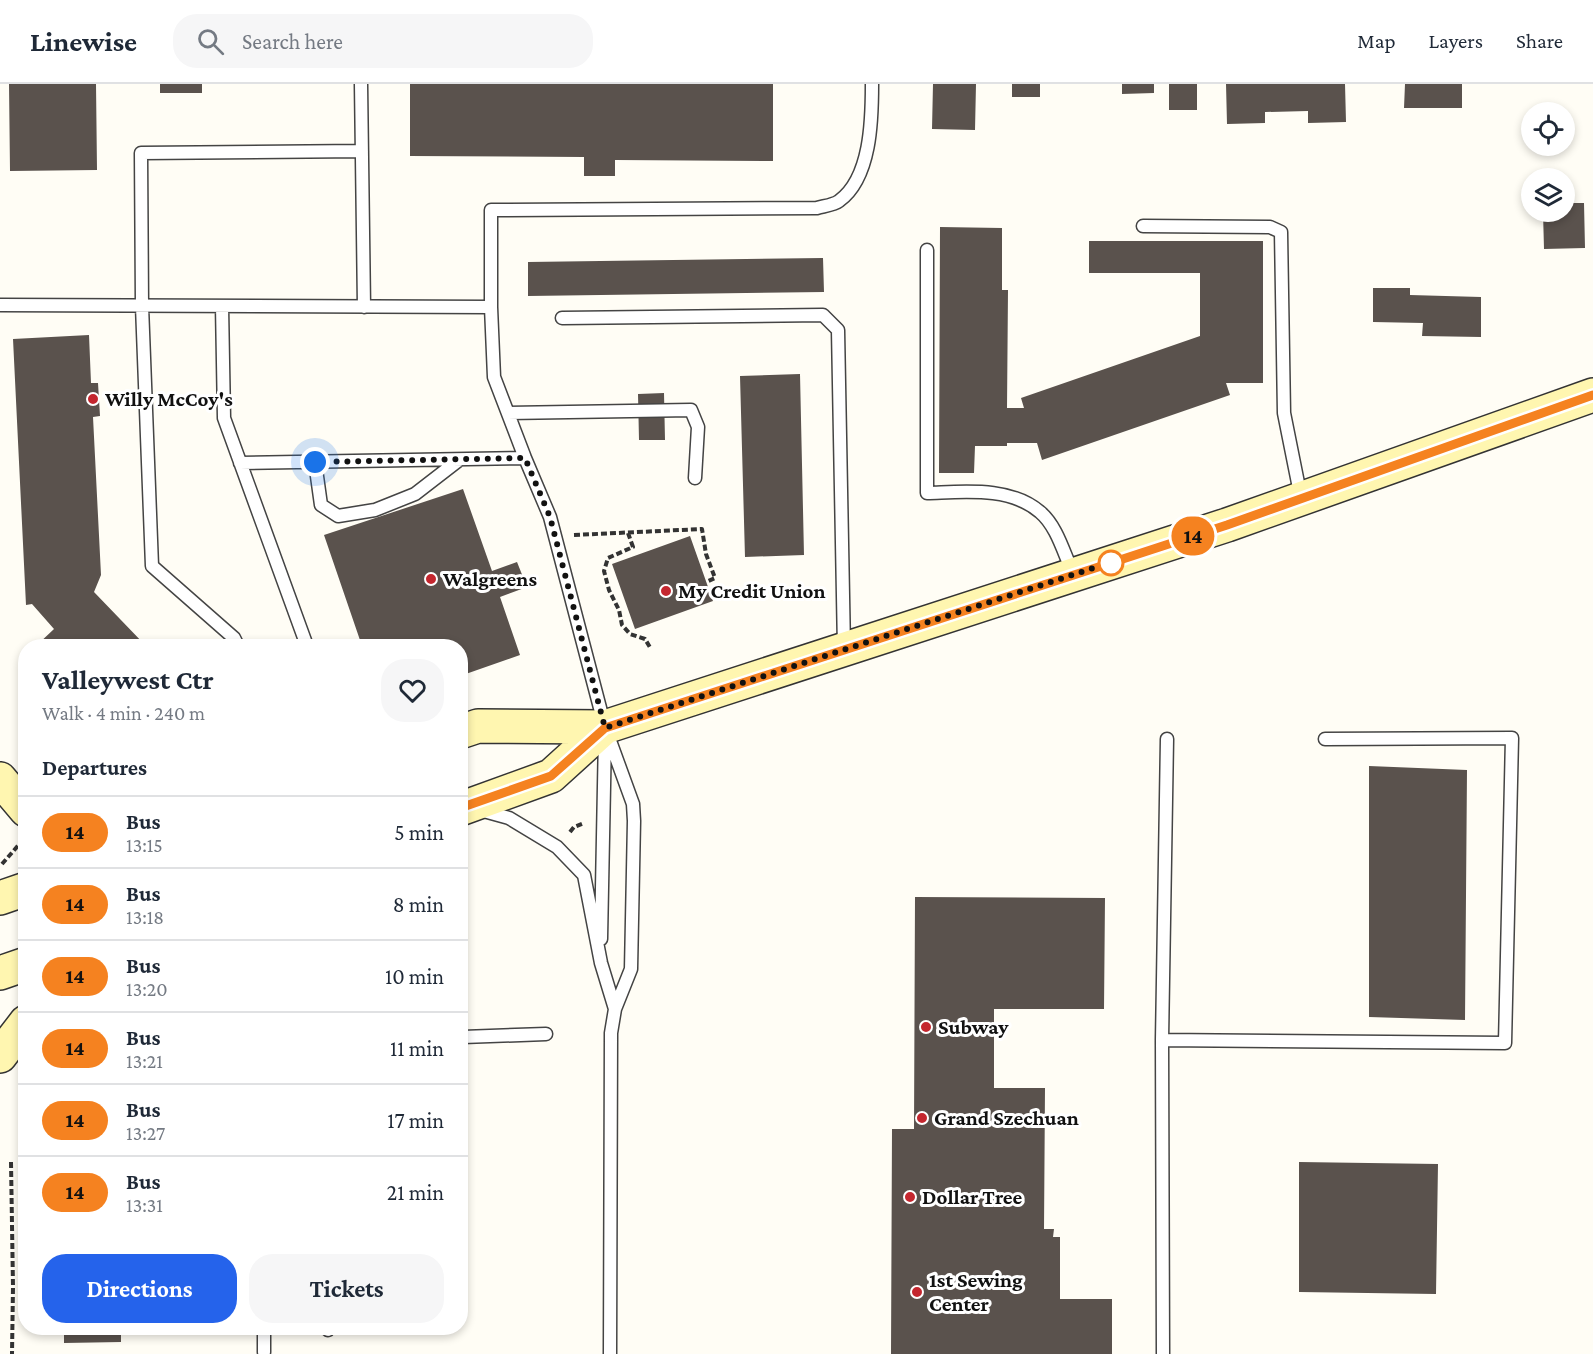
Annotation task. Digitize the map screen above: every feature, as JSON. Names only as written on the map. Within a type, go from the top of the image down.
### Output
[{"type":"main road","points":[[468,729],[478,726],[605,728],[1302,499],[1593,395]]},
{"type":"main road","points":[[468,806],[551,776],[605,728]]},
{"type":"main road","points":[[0,779],[18,800]]},
{"type":"main road","points":[[0,898],[18,892]]},
{"type":"main road","points":[[0,974],[18,967]]},
{"type":"main road","points":[[0,1056],[18,1032]]},
{"type":"lane","points":[[361,84],[364,307]]},
{"type":"lane","points":[[610,1354],[611,1033],[615,1009],[631,969],[633,804],[605,728],[550,517],[494,377],[491,210],[817,208],[838,202],[855,185],[863,167],[869,131],[872,84]]},
{"type":"lane","points":[[234,639],[152,566],[142,306],[141,153],[362,151]]},
{"type":"lane","points":[[1143,226],[1270,227],[1281,232],[1284,413],[1302,499]]},
{"type":"lane","points":[[927,250],[927,493],[999,494],[1023,500],[1041,513],[1053,529],[1074,574]]},
{"type":"lane","points":[[0,305],[491,307]]},
{"type":"lane","points":[[222,306],[224,418],[304,639]]},
{"type":"lane","points":[[562,318],[823,315],[838,330],[844,650]]},
{"type":"lane","points":[[508,412],[691,410],[699,427],[695,478]]},
{"type":"lane","points":[[240,464],[525,458]]},
{"type":"lane","points":[[315,462],[321,505],[338,516],[375,510],[415,494],[459,460]]},
{"type":"lane","points":[[601,963],[605,728]]},
{"type":"lane","points":[[1162,1040],[1505,1043],[1512,738],[1324,739]]},
{"type":"lane","points":[[1163,1354],[1162,1040],[1167,739]]},
{"type":"lane","points":[[468,808],[509,818],[557,847],[584,875],[601,963],[615,1009]]},
{"type":"lane","points":[[468,1038],[546,1034]]},
{"type":"lane","points":[[264,1335],[264,1353]]},
{"type":"path","points":[[555,536],[702,529],[706,554],[716,578],[706,582]]},
{"type":"path","points":[[628,533],[633,547],[608,558],[604,571],[609,590],[620,610],[622,626],[630,634],[645,639],[651,649]]},
{"type":"path","points":[[568,835],[574,828],[590,820]]},
{"type":"path","points":[[0,867],[18,846]]},
{"type":"path","points":[[11,1162],[12,1354]]},
{"type":"building","points":[[9,84],[96,84],[97,170],[10,171]]},
{"type":"building","points":[[160,84],[202,84],[202,93],[160,93]]},
{"type":"building","points":[[410,84],[773,84],[773,161],[615,160],[615,176],[584,176],[584,157],[410,156]]},
{"type":"building","points":[[933,84],[976,84],[975,130],[932,129]]},
{"type":"building","points":[[1012,84],[1040,84],[1040,97],[1012,97]]},
{"type":"building","points":[[1122,84],[1154,84],[1154,93],[1122,94]]},
{"type":"building","points":[[1169,84],[1197,84],[1197,110],[1169,110]]},
{"type":"building","points":[[1226,84],[1345,84],[1346,122],[1308,123],[1308,111],[1265,112],[1265,123],[1227,124]]},
{"type":"building","points":[[1405,84],[1462,84],[1462,108],[1404,108]]},
{"type":"building","points":[[1575,203],[1584,203],[1585,248],[1544,249],[1543,222],[1575,222]]},
{"type":"building","points":[[940,227],[1002,228],[1002,290],[1008,290],[1007,408],[1024,408],[1021,398],[1200,336],[1200,273],[1089,273],[1089,241],[1263,241],[1263,383],[1226,383],[1230,395],[1042,460],[1037,443],[975,446],[974,473],[939,473]]},
{"type":"building","points":[[823,258],[824,292],[528,296],[528,262]]},
{"type":"building","points":[[1373,288],[1410,288],[1410,295],[1481,297],[1481,337],[1422,336],[1423,323],[1373,322]]},
{"type":"building","points":[[89,335],[91,383],[98,383],[100,416],[93,417],[101,575],[94,592],[139,639],[43,639],[54,629],[32,604],[26,605],[13,339]]},
{"type":"building","points":[[800,374],[804,555],[745,557],[740,376]]},
{"type":"building","points":[[664,393],[665,440],[639,440],[638,394]]},
{"type":"building","name":"Walgreens","points":[[463,489],[492,571],[517,562],[527,587],[500,597],[520,655],[468,673],[468,639],[360,639],[324,535]]},
{"type":"building","name":"My Credit Union","points":[[690,536],[713,601],[635,629],[612,564]]},
{"type":"building","points":[[1369,766],[1467,770],[1465,1020],[1369,1017]]},
{"type":"building","points":[[915,897],[1105,898],[1104,1009],[994,1009],[994,1088],[1045,1088],[1044,1229],[1054,1229],[1053,1237],[1060,1237],[1060,1299],[1112,1299],[1112,1354],[891,1354],[892,1129],[914,1129]]},
{"type":"building","points":[[1299,1162],[1438,1164],[1436,1294],[1299,1292]]},
{"type":"building","points":[[64,1335],[121,1335],[121,1342],[64,1343]]},
{"type":"bus line","name":"14","points":[[468,805],[551,776],[605,728],[1227,525],[1593,395]]},
{"type":"place","name":"Willy McCoy's","points":[[93,399]]},
{"type":"place","name":"Walgreens","points":[[431,579]]},
{"type":"place","name":"My Credit Union","points":[[666,591]]},
{"type":"place","name":"Subway","points":[[926,1027]]},
{"type":"place","name":"Grand Szechuan","points":[[922,1118]]},
{"type":"place","name":"Dollar Tree","points":[[910,1197]]},
{"type":"place","name":"1st Sewing Center","points":[[917,1292]]},
{"type":"route","points":[[315,462],[525,458],[550,517],[605,728],[1118,560],[1111,563]]}]
